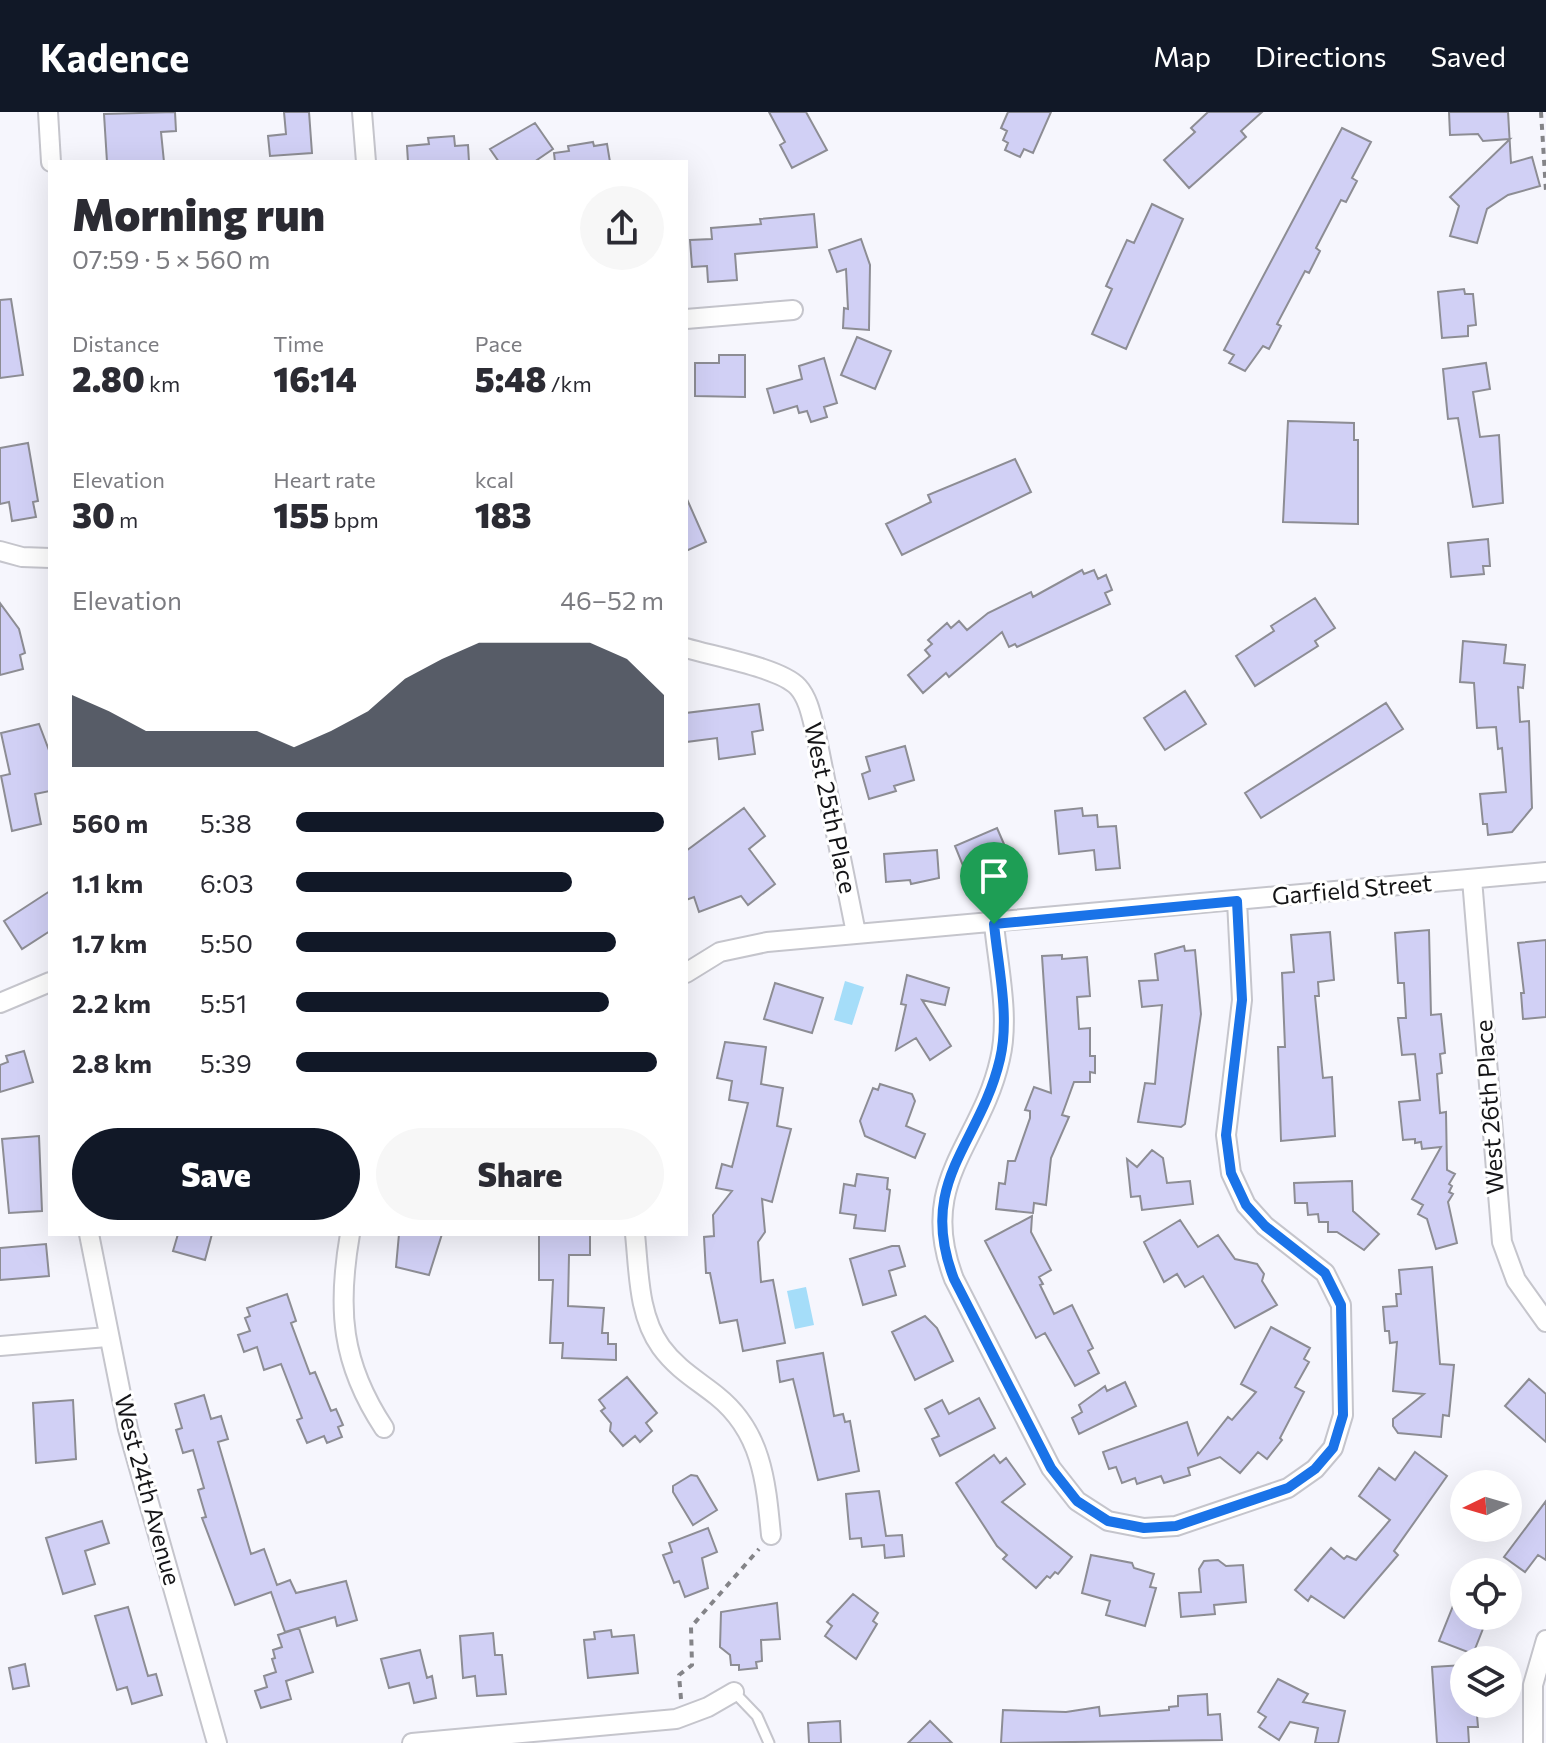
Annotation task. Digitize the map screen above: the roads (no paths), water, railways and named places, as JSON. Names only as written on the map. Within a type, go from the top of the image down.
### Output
[{"type":"street","points":[[48,112],[51,160]]},
{"type":"street","points":[[362,112],[366,160]]},
{"type":"street","points":[[688,319],[793,310]]},
{"type":"street","points":[[0,551],[22,557],[48,558]]},
{"type":"street","name":"West 25th Place","points":[[688,649],[778,675],[798,686],[809,706],[816,734],[856,933]]},
{"type":"street","name":"Garfield Street","points":[[688,972],[720,952],[767,942],[1546,872]]},
{"type":"street","name":"West 26th Place","points":[[1472,879],[1502,1242],[1516,1280],[1546,1322]]},
{"type":"street","points":[[994,924],[1004,1036],[995,1073],[949,1178],[940,1216],[943,1250],[1051,1468],[1077,1501],[1108,1521],[1144,1528],[1165,1527],[1288,1488],[1315,1469],[1333,1448],[1343,1415],[1341,1305],[1325,1273],[1265,1226],[1246,1205],[1231,1173],[1226,1135],[1242,1000],[1237,901]]},
{"type":"street","points":[[0,1003],[48,983]]},
{"type":"street","name":"West 24th Avenue","points":[[89,1236],[107,1337],[128,1429],[217,1743]]},
{"type":"street","points":[[350,1236],[342,1296],[347,1352],[368,1404],[384,1428]]},
{"type":"street","points":[[635,1236],[642,1307],[660,1346],[685,1374],[719,1397],[748,1429],[762,1458],[771,1535]]},
{"type":"street","points":[[0,1346],[107,1337]]},
{"type":"street","points":[[1533,1743],[1533,1685],[1546,1640]]},
{"type":"street","points":[[412,1743],[546,1737],[683,1717],[734,1692]]},
{"type":"lane","points":[[734,1692],[757,1716],[769,1743]]},
{"type":"water","points":[[845,981],[864,987],[852,1025],[834,1020]]},
{"type":"water","points":[[806,1287],[814,1325],[795,1329],[787,1291]]}]
